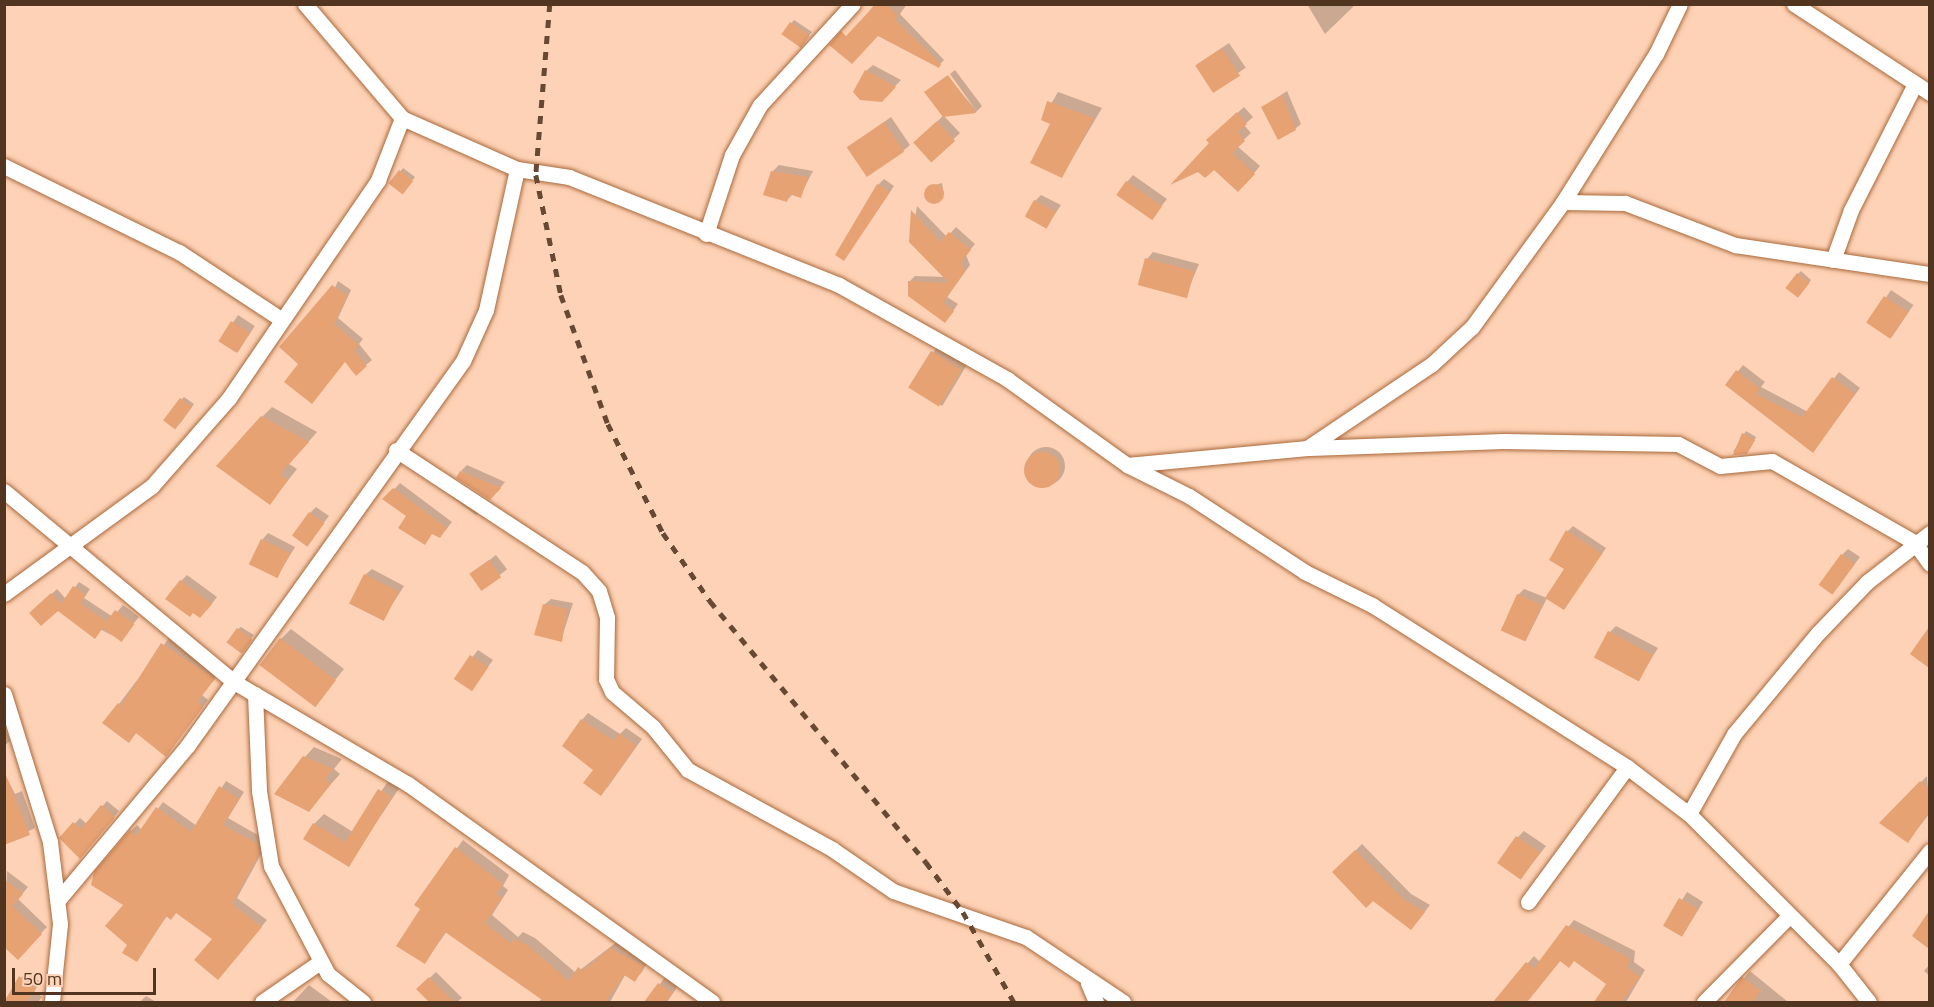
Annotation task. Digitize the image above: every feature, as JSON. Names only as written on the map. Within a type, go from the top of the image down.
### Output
[{"type":"street","points":[[305,4],[402,118],[518,169],[569,177],[706,234],[839,285],[1007,379],[1127,465],[1189,496],[1305,572],[1382,611],[1627,767],[1689,814],[1839,964],[1869,1002]]},
{"type":"street","points":[[706,234],[732,155],[759,105],[853,4]]},
{"type":"street","points":[[1307,448],[1390,395],[1472,327],[1563,202],[1656,54],[1680,4]]},
{"type":"street","points":[[1794,4],[1929,93]]},
{"type":"street","points":[[1833,260],[1851,210],[1915,84]]},
{"type":"street","points":[[4,594],[72,548],[152,486],[229,398],[378,180],[402,118]]},
{"type":"street","points":[[4,166],[179,252],[282,320]]},
{"type":"street","points":[[59,899],[123,827],[234,682],[396,450],[463,361],[486,310],[518,169]]},
{"type":"street","points":[[1563,202],[1625,203],[1735,245],[1929,274]]},
{"type":"street","points":[[1127,465],[1307,448],[1503,441],[1678,444],[1720,466],[1772,461],[1914,542],[1929,564]]},
{"type":"street","points":[[396,450],[582,572],[598,591],[607,618],[606,679],[612,692],[653,728],[688,770],[832,849],[893,891],[1026,937],[1088,983],[1123,1002]]},
{"type":"street","points":[[4,491],[234,682],[408,784],[712,1002]]},
{"type":"street","points":[[1689,814],[1734,734],[1818,633],[1914,542],[1929,533]]},
{"type":"street","points":[[4,694],[33,777],[59,899],[52,1002]]},
{"type":"street","points":[[255,694],[264,840],[271,866],[320,962],[363,1002]]},
{"type":"street","points":[[1528,902],[1627,767]]},
{"type":"street","points":[[1839,964],[1929,851]]},
{"type":"street","points":[[1704,1002],[1789,916]]},
{"type":"street","points":[[262,1002],[320,962]]},
{"type":"street","points":[[1088,983],[1096,1002]]},
{"type":"building","points":[[876,4],[886,4],[898,16],[894,19],[941,64],[939,68],[878,36],[852,64],[829,45],[841,31],[846,36]]},
{"type":"building","points":[[790,22],[810,36],[801,48],[781,34]]},
{"type":"building","points":[[1222,48],[1240,76],[1213,93],[1195,65]]},
{"type":"building","points":[[865,70],[896,87],[882,102],[860,100],[853,92]]},
{"type":"building","points":[[948,75],[976,113],[943,117],[924,92]]},
{"type":"building","points":[[1282,95],[1296,130],[1278,140],[1261,107]]},
{"type":"building","points":[[1047,101],[1094,118],[1062,178],[1030,163],[1050,124],[1041,120]]},
{"type":"building","points":[[1237,112],[1247,124],[1238,132],[1245,141],[1232,153],[1255,174],[1238,192],[1214,170],[1205,178],[1198,172],[1170,185],[1209,143],[1206,140]]},
{"type":"building","points":[[937,121],[955,141],[931,162],[913,142]]},
{"type":"building","points":[[884,122],[904,152],[867,177],[847,147]]},
{"type":"building","points":[[399,170],[413,181],[403,194],[389,183]]},
{"type":"building","points":[[771,171],[808,177],[801,198],[789,194],[787,202],[763,195]]},
{"type":"building","points":[[1126,181],[1162,206],[1152,220],[1116,195]]},
{"type":"building","points":[[877,184],[890,192],[844,261],[835,255]]},
{"type":"building","points":[[934,184],[941,187],[944,194],[941,201],[934,204],[927,201],[924,194],[927,187]]},
{"type":"building","points":[[1034,200],[1056,212],[1047,229],[1025,217]]},
{"type":"building","points":[[911,210],[940,242],[949,232],[971,250],[961,262],[965,271],[943,303],[954,311],[945,323],[908,296],[908,281],[949,283],[909,242]]},
{"type":"building","points":[[1145,258],[1194,271],[1187,298],[1138,285]]},
{"type":"building","points":[[1797,273],[1810,283],[1798,298],[1785,288]]},
{"type":"building","points":[[332,285],[347,296],[334,324],[359,345],[354,350],[367,366],[356,376],[345,362],[312,404],[284,382],[298,364],[279,347]]},
{"type":"building","points":[[1884,296],[1908,312],[1890,339],[1866,323]]},
{"type":"building","points":[[231,321],[250,333],[237,353],[218,341]]},
{"type":"building","points":[[931,351],[962,370],[939,407],[908,387]]},
{"type":"building","points":[[1736,370],[1760,389],[1756,394],[1802,417],[1832,377],[1855,394],[1813,453],[1725,385]]},
{"type":"building","points":[[180,398],[192,407],[175,429],[163,420]]},
{"type":"building","points":[[261,416],[309,442],[280,474],[288,480],[270,505],[216,466]]},
{"type":"building","points":[[1742,433],[1755,440],[1747,454],[1733,455]]},
{"type":"building","points":[[1042,452],[1055,457],[1060,470],[1055,483],[1042,488],[1029,483],[1024,470],[1029,457]]},
{"type":"building","points":[[460,471],[501,488],[490,500],[456,478]]},
{"type":"building","points":[[393,488],[447,528],[440,538],[432,534],[425,545],[398,528],[406,516],[382,499]]},
{"type":"building","points":[[309,512],[324,523],[307,547],[292,535]]},
{"type":"building","points":[[1566,530],[1602,554],[1564,610],[1545,598],[1564,569],[1549,560]]},
{"type":"building","points":[[261,539],[290,553],[277,578],[249,564]]},
{"type":"building","points":[[1841,554],[1855,564],[1832,595],[1819,585]]},
{"type":"building","points":[[489,560],[501,577],[481,591],[469,574]]},
{"type":"building","points":[[364,574],[399,592],[384,621],[349,603]]},
{"type":"building","points":[[180,580],[212,604],[200,618],[193,613],[190,617],[165,599]]},
{"type":"building","points":[[73,586],[86,595],[80,603],[107,622],[95,639],[58,611],[41,626],[29,613],[51,593],[61,604]]},
{"type":"building","points":[[1517,594],[1542,605],[1525,642],[1501,631]]},
{"type":"building","points":[[543,604],[567,609],[562,642],[534,635]]},
{"type":"building","points":[[115,610],[134,624],[121,642],[102,628]]},
{"type":"building","points":[[1929,627],[1929,668],[1910,654]]},
{"type":"building","points":[[237,628],[252,639],[242,654],[226,643]]},
{"type":"building","points":[[1608,631],[1653,655],[1639,681],[1594,657]]},
{"type":"building","points":[[280,638],[336,680],[315,707],[260,665]]},
{"type":"building","points":[[161,643],[215,679],[197,702],[203,707],[166,757],[136,733],[129,743],[102,723],[118,703],[121,706]]},
{"type":"building","points":[[470,655],[488,667],[472,691],[454,679]]},
{"type":"building","points":[[581,719],[614,741],[619,733],[636,746],[601,796],[583,783],[593,770],[562,746]]},
{"type":"building","points":[[303,756],[333,769],[325,779],[331,784],[309,812],[274,794]]},
{"type":"building","points":[[4,771],[30,835],[4,845]]},
{"type":"building","points":[[1920,781],[1929,789],[1929,812],[1908,843],[1879,823]]},
{"type":"building","points":[[219,786],[239,799],[223,825],[258,844],[259,854],[232,904],[262,927],[218,980],[194,960],[212,939],[176,913],[171,920],[166,916],[137,962],[122,953],[127,945],[105,926],[123,905],[91,885],[94,872],[130,830],[136,836],[156,807],[191,832]]},
{"type":"building","points":[[378,789],[392,797],[349,867],[303,839],[313,823],[345,842]]},
{"type":"building","points":[[101,805],[115,817],[80,859],[59,838],[73,822],[81,829]]},
{"type":"building","points":[[1516,836],[1540,853],[1521,880],[1497,863]]},
{"type":"building","points":[[455,847],[503,884],[496,894],[502,898],[485,923],[511,944],[514,939],[527,945],[569,981],[578,967],[583,971],[610,948],[644,966],[635,982],[624,975],[605,1002],[545,1002],[445,932],[425,964],[396,946],[420,909],[414,905]]},
{"type":"building","points":[[1355,850],[1404,900],[1425,912],[1411,930],[1373,901],[1366,908],[1332,872]]},
{"type":"building","points":[[4,879],[23,894],[12,906],[42,934],[18,960],[4,947]]},
{"type":"building","points":[[1679,898],[1698,909],[1682,937],[1663,926]]},
{"type":"building","points":[[1929,911],[1929,949],[1912,936]]},
{"type":"building","points":[[1566,925],[1629,958],[1628,968],[1640,977],[1621,1002],[1594,1002],[1606,984],[1574,961],[1569,968],[1560,961],[1527,1002],[1493,1002],[1526,962],[1534,968]]},
{"type":"building","points":[[19,976],[36,989],[26,1002],[4,1002]]},
{"type":"building","points":[[429,977],[454,1002],[429,1002],[416,989]]},
{"type":"building","points":[[1742,977],[1761,991],[1752,1002],[1724,1002]]},
{"type":"building","points":[[658,983],[673,993],[666,1002],[644,1002]]},
{"type":"railway","points":[[550,4],[536,175],[561,295],[608,424],[663,533],[710,601],[926,862],[963,912],[1014,1002]]}]
